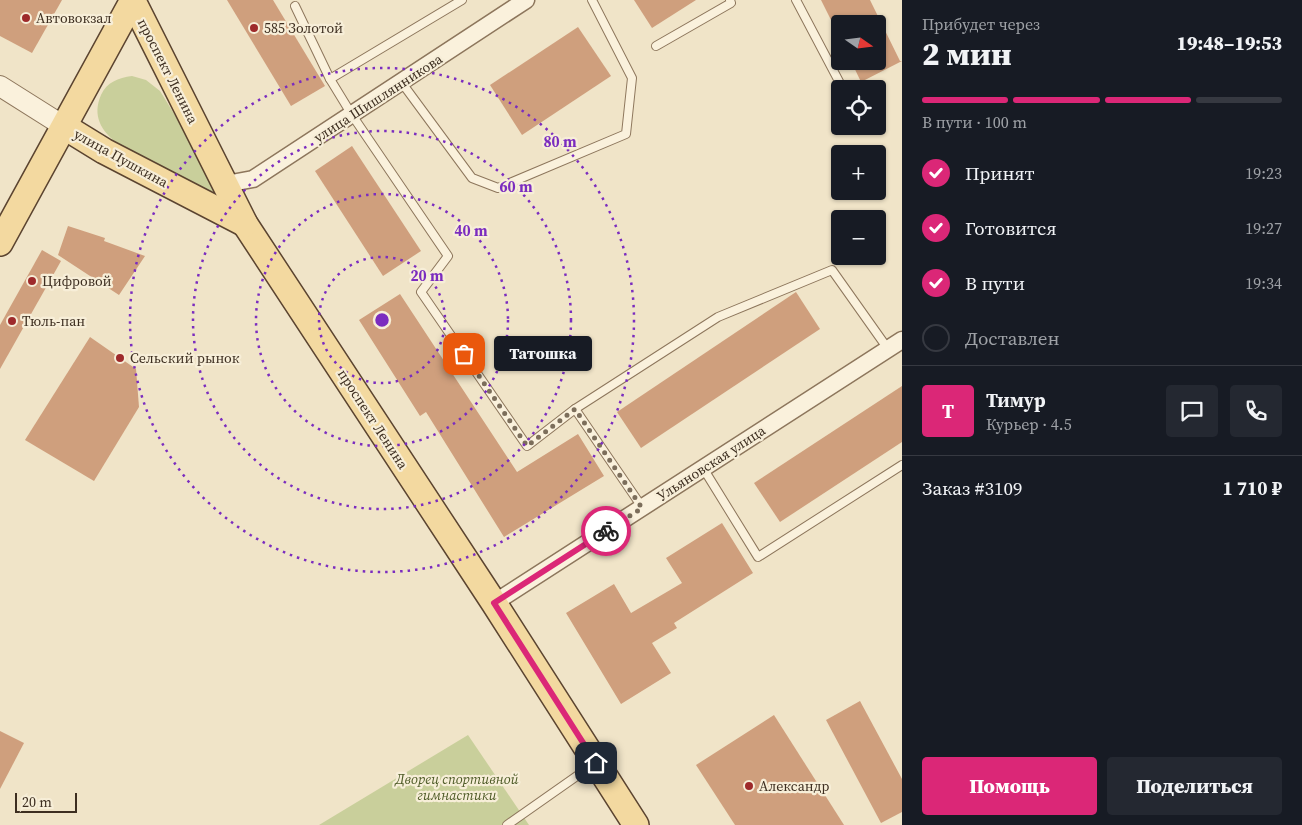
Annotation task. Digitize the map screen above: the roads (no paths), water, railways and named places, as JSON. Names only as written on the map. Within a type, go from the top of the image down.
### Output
[{"type":"main road","points":[[0,243],[133,0]]},
{"type":"main road","name":"проспект Ленина","points":[[133,0],[245,224],[494,603],[636,825]]},
{"type":"main road","name":"улица Пушкина","points":[[65,127],[104,151],[245,224]]},
{"type":"street","name":"улица Шишлянникова","points":[[226,184],[253,179],[526,0]]},
{"type":"street","name":"улица Пушкина","points":[[0,86],[65,127]]},
{"type":"street","name":"Ульяновская улица","points":[[494,603],[902,340]]},
{"type":"lane","points":[[330,79],[462,0]]},
{"type":"lane","points":[[402,83],[472,178],[498,188],[626,134],[632,78],[592,0]]},
{"type":"lane","points":[[656,46],[731,3],[730,0]]},
{"type":"lane","points":[[796,0],[838,80]]},
{"type":"lane","points":[[295,6],[330,79],[352,115],[448,256],[421,292],[527,446],[575,409],[718,317],[832,270],[888,349]]},
{"type":"lane","points":[[575,409],[642,508]]},
{"type":"lane","points":[[703,468],[758,557],[902,465]]},
{"type":"lane","points":[[506,825],[596,763]]},
{"type":"place","name":"Автовокзал","points":[[26,18]]},
{"type":"place","name":"585 Золотой","points":[[254,28]]},
{"type":"place","name":"Цифровой","points":[[32,281]]},
{"type":"place","name":"Тюль-пан","points":[[12,321]]},
{"type":"place","name":"Татошка","points":[[464,354]]},
{"type":"place","name":"Сельский рынок","points":[[120,358]]},
{"type":"place","name":"Александр","points":[[749,786]]},
{"type":"park label","name":"Дворец спортивной гимнастики","points":[[457,788]]}]
